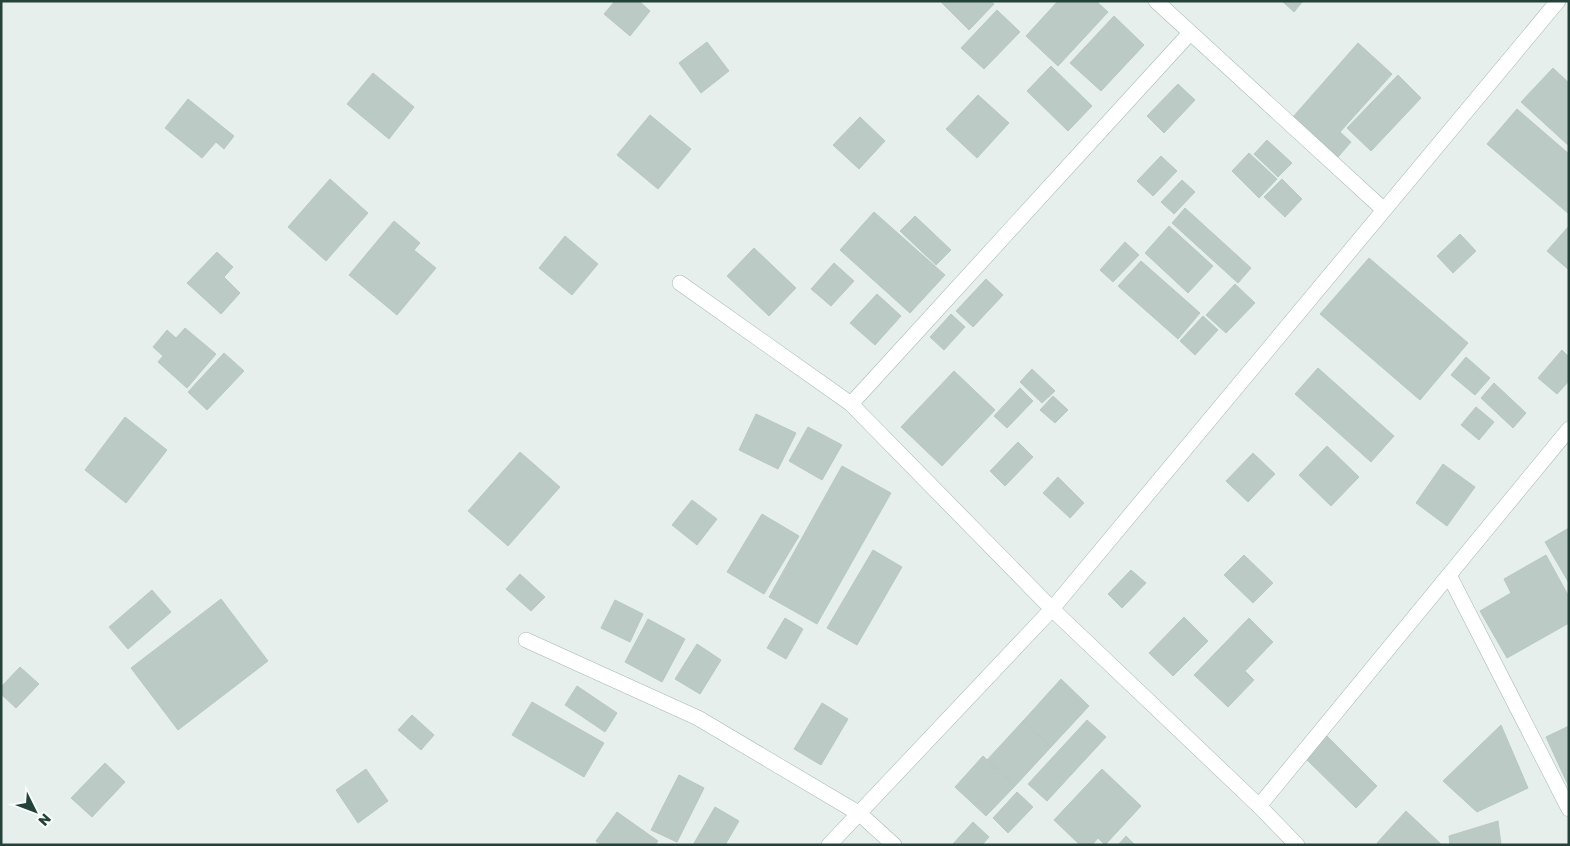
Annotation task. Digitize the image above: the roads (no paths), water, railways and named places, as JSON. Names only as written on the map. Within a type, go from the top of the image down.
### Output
[{"type":"street","points":[[1156,1],[1384,210]]},
{"type":"street","points":[[829,845],[1052,609],[1558,1]]},
{"type":"street","points":[[851,404],[1190,33]]},
{"type":"street","points":[[680,284],[851,404],[1052,609],[1259,806],[1297,845]]},
{"type":"street","points":[[1259,806],[1569,429]]},
{"type":"street","points":[[1449,575],[1569,809]]},
{"type":"street","points":[[526,640],[698,718],[860,814],[894,845]]}]
